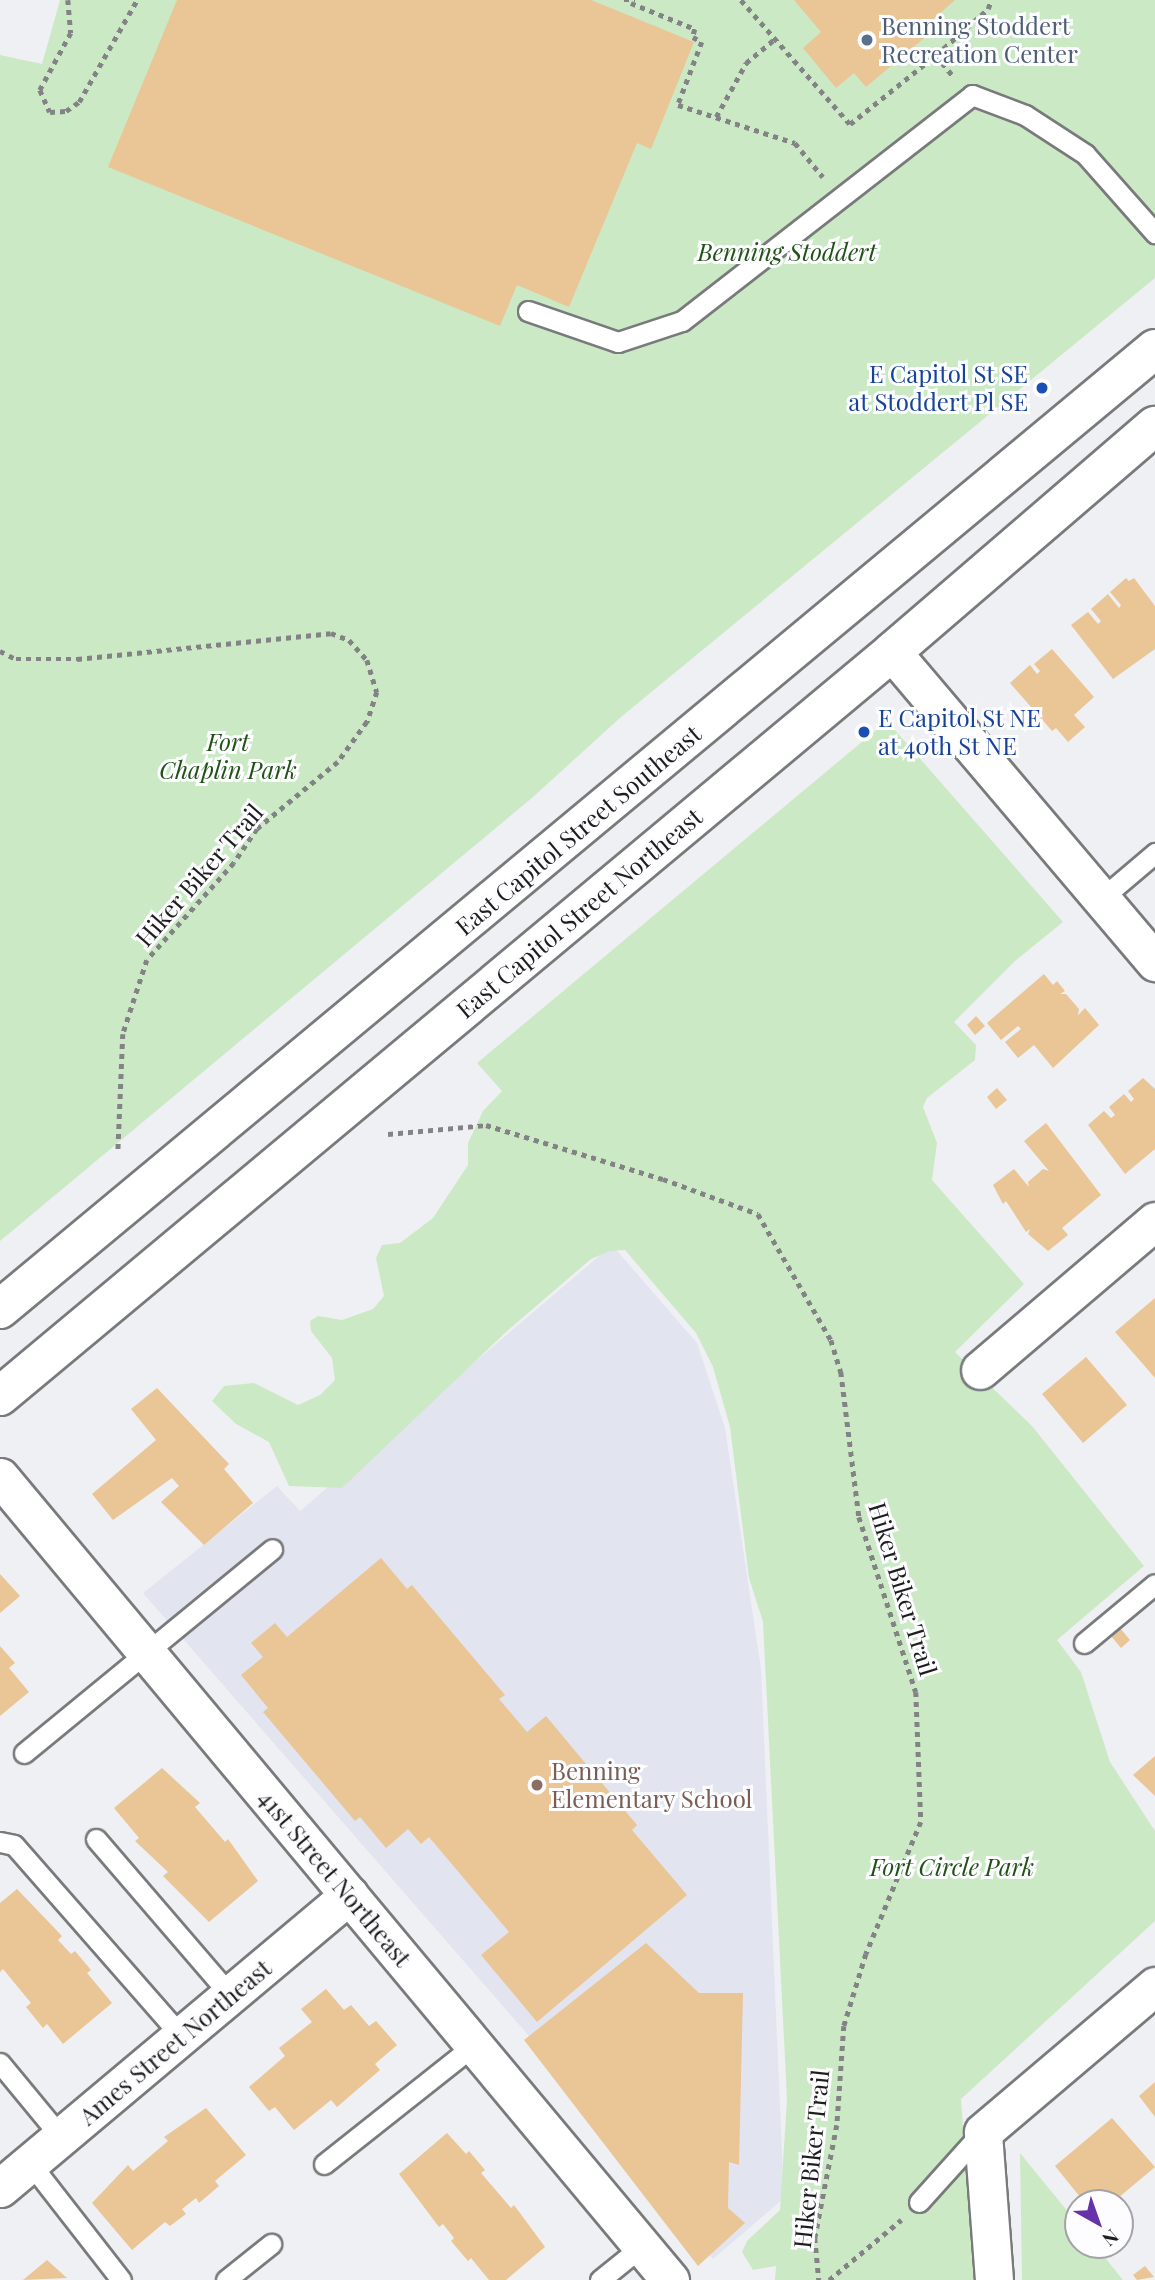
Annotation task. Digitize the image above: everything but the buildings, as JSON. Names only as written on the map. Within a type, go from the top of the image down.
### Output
[{"type":"main road","name":"East Capitol Street Southeast","points":[[0,1310],[1155,349]]},
{"type":"main road","name":"East Capitol Street Northeast","points":[[0,1396],[892,652],[1155,426]]},
{"type":"street","points":[[892,652],[1155,962]]},
{"type":"street","points":[[980,1370],[1155,1221]]},
{"type":"street","name":"41st Street Northeast","points":[[0,1477],[670,2280]]},
{"type":"street","name":"Ames Street Northeast","points":[[0,2188],[349,1895]]},
{"type":"street","points":[[994,2280],[983,2132],[1155,1986]]},
{"type":"lane","points":[[527,312],[618,342],[682,321],[969,97],[1025,115],[1085,154],[1155,233]]},
{"type":"lane","points":[[1102,898],[1155,853]]},
{"type":"lane","points":[[24,1753],[272,1549]]},
{"type":"lane","points":[[1084,1643],[1155,1584]]},
{"type":"lane","points":[[96,1839],[230,1995]]},
{"type":"lane","points":[[0,1842],[14,1844],[181,2036]]},
{"type":"lane","points":[[324,2164],[474,2045]]},
{"type":"lane","points":[[0,2063],[61,2137]]},
{"type":"lane","points":[[919,2202],[983,2132]]},
{"type":"lane","points":[[30,2163],[121,2280]]},
{"type":"lane","points":[[226,2280],[271,2244]]},
{"type":"lane","points":[[600,2280],[642,2246]]},
{"type":"path","points":[[68,0],[71,33],[40,90],[50,112],[66,111],[79,102],[137,0]]},
{"type":"path","points":[[624,0],[633,1],[695,29],[693,37],[702,42],[678,105],[795,144],[841,198]]},
{"type":"path","points":[[741,0],[850,124],[936,55],[988,9],[991,0]]},
{"type":"path","points":[[716,117],[746,63],[775,39]]},
{"type":"path","points":[[936,55],[969,97]]},
{"type":"path","name":"Hiker Biker Trail","points":[[0,651],[16,659],[77,659],[331,633],[349,640],[367,660],[377,692],[367,722],[338,762],[257,829],[234,863],[147,960],[123,1034],[118,1153]]},
{"type":"path","name":"Hiker Biker Trail","points":[[388,1134],[485,1125],[663,1179],[758,1214],[831,1340],[841,1372],[859,1517],[916,1692],[922,1822],[866,1954],[844,2026],[837,2125],[815,2238],[820,2280]]},
{"type":"path","points":[[829,2280],[890,2232],[919,2202]]},
{"type":"shaded area","name":"Benning Elementary School","points":[[612,1245],[697,1343],[725,1428],[761,1669],[784,2198],[713,2259],[549,2059],[143,1593],[277,1486],[300,1511]]},
{"type":"green space","points":[[60,0],[1155,0],[1155,278],[621,717],[533,797],[0,1241],[0,55],[42,64]]},
{"type":"green space","name":"Fort Circle Park","points":[[887,721],[1063,922],[1015,961],[954,1022],[976,1045],[975,1060],[927,1098],[923,1107],[937,1143],[932,1180],[1024,1284],[955,1352],[1032,1426],[1144,1566],[1057,1640],[1081,1672],[1110,1762],[1155,1831],[1155,1921],[961,2099],[974,2280],[775,2280],[776,2266],[753,2270],[742,2252],[747,2241],[780,2210],[787,2099],[763,1622],[749,1578],[730,1427],[713,1367],[696,1333],[625,1250],[610,1251],[591,1259],[506,1332],[342,1488],[289,1486],[269,1442],[236,1424],[212,1401],[224,1386],[254,1383],[298,1405],[320,1395],[335,1380],[332,1358],[311,1331],[310,1321],[318,1316],[342,1320],[373,1309],[384,1296],[376,1258],[382,1245],[400,1243],[433,1218],[468,1165],[468,1143],[483,1111],[502,1091],[477,1063]]},
{"type":"green space","points":[[1020,2153],[1064,2207],[1064,2259],[1106,2259],[1123,2280],[1022,2280]]},
{"type":"place","name":"Benning Stoddert Recreation Center","points":[[867,40]]},
{"type":"place","name":"E Capitol St SE at Stoddert Pl SE","points":[[1042,388]]},
{"type":"place","name":"E Capitol St NE at 40th St NE","points":[[864,732]]},
{"type":"place","name":"Benning Elementary School","points":[[537,1785]]},
{"type":"park label","name":"Benning Stoddert","points":[[787,252]]},
{"type":"park label","name":"Fort Chaplin Park","points":[[228,756]]}]
